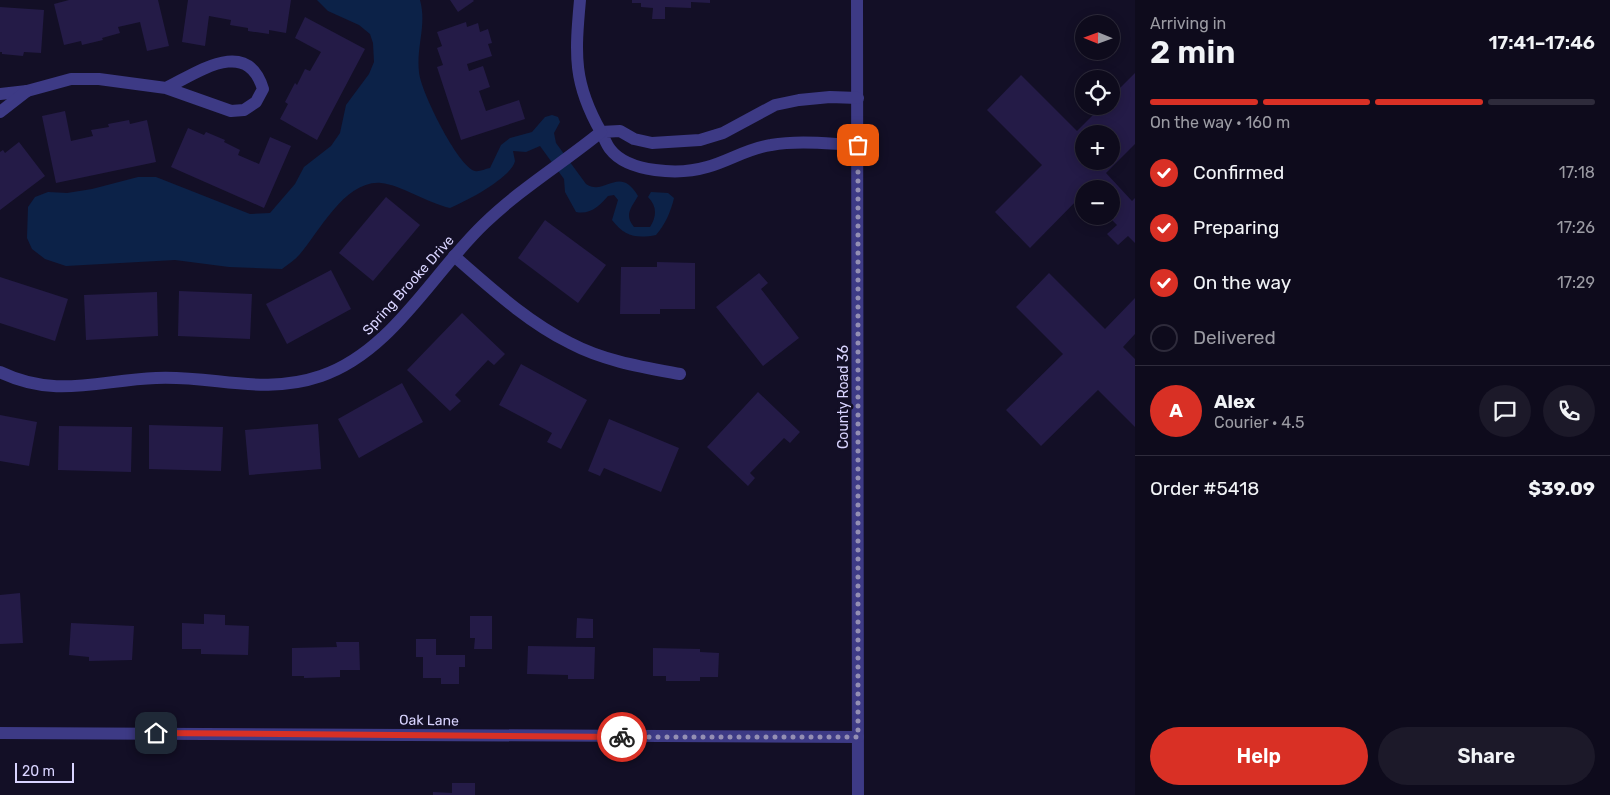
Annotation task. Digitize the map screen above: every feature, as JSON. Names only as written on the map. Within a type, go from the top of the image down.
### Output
[{"type":"street","points":[[580,0],[577,59],[579,78],[588,108],[610,150],[621,158],[638,166],[669,172],[708,167],[740,152],[769,145],[795,142],[858,145]]},
{"type":"street","name":"County Road 36","points":[[857,0],[858,795]]},
{"type":"street","points":[[0,94],[27,91],[71,79],[130,82],[166,88],[231,111],[244,110],[256,102],[263,89],[259,77],[249,66],[237,61],[224,61],[166,88]]},
{"type":"street","points":[[0,112],[27,91]]},
{"type":"street","points":[[601,132],[620,132],[652,143],[690,141],[723,133],[775,105],[814,98],[858,98]]},
{"type":"street","name":"Spring Brooke Drive","points":[[0,372],[30,382],[78,387],[174,377],[239,385],[279,385],[320,376],[361,356],[381,340],[483,224],[515,195],[601,132]]},
{"type":"street","points":[[454,256],[522,314],[571,344],[619,362],[680,374]]},
{"type":"street","name":"Oak Lane","points":[[0,733],[858,737]]},
{"type":"water","points":[[317,0],[420,0],[422,27],[418,63],[421,81],[441,127],[459,156],[468,166],[475,171],[490,168],[501,145],[510,138],[532,132],[545,117],[552,115],[558,117],[560,122],[554,133],[556,143],[586,184],[599,187],[625,182],[638,196],[629,215],[629,219],[634,227],[650,227],[652,223],[655,211],[648,197],[651,192],[668,193],[674,198],[662,227],[656,235],[642,237],[631,235],[621,230],[612,220],[618,200],[614,195],[608,196],[591,211],[576,212],[565,192],[564,179],[540,146],[526,152],[513,151],[515,161],[506,175],[477,195],[450,208],[389,184],[368,184],[345,198],[334,209],[298,256],[282,269],[229,267],[175,260],[66,266],[45,259],[32,249],[27,238],[28,207],[35,197],[48,192],[67,193],[92,189],[138,177],[156,177],[250,214],[270,213],[295,184],[304,167],[331,146],[340,133],[346,105],[369,74],[374,62],[373,43],[370,34],[359,25],[328,11]]},
{"type":"building","points":[[69,0],[158,0],[169,46],[147,51],[140,22],[118,27],[120,33],[102,38],[103,40],[82,45],[81,41],[64,45],[54,4]]},
{"type":"building","points":[[188,0],[291,0],[286,33],[269,30],[269,34],[248,31],[248,28],[230,25],[231,20],[209,16],[205,46],[182,42]]},
{"type":"building","points":[[450,0],[473,0],[474,1],[458,12]]},
{"type":"building","points":[[632,0],[710,0],[710,3],[691,2],[691,8],[665,7],[665,19],[652,19],[653,8],[641,7],[641,3],[632,3]]},
{"type":"building","points":[[0,7],[44,10],[41,53],[24,52],[23,56],[2,54],[0,52]]},
{"type":"building","points":[[305,17],[365,49],[317,140],[280,119],[288,104],[285,102],[295,83],[297,85],[305,69],[310,71],[321,52],[295,38]]},
{"type":"building","points":[[466,22],[467,27],[478,23],[480,32],[488,29],[492,43],[488,44],[492,56],[467,64],[469,71],[483,66],[490,87],[479,91],[486,111],[519,100],[525,119],[461,140],[437,67],[443,65],[437,48],[442,46],[437,32]]},
{"type":"building","points":[[1135,73],[1135,144],[1120,159],[1120,125],[1083,125],[1093,115],[1120,115],[1120,88]]},
{"type":"building","points":[[1021,75],[1075,129],[1075,170],[1109,170],[1106,173],[1112,180],[1075,180],[1075,202],[1030,248],[995,212],[1042,165],[987,110]]},
{"type":"building","points":[[65,111],[71,141],[93,136],[91,130],[109,127],[108,124],[129,120],[130,124],[147,120],[156,162],[56,183],[42,116]]},
{"type":"building","points":[[188,128],[204,135],[206,132],[225,140],[224,142],[240,150],[238,155],[259,164],[270,137],[291,146],[264,208],[171,167]]},
{"type":"building","points":[[19,142],[45,176],[0,210],[0,152],[3,150],[5,153]]},
{"type":"building","points":[[1120,188],[1132,201],[1135,198],[1135,243],[1128,236],[1118,245],[1107,234],[1117,225],[1120,225]]},
{"type":"building","points":[[386,197],[420,225],[373,281],[339,253]]},
{"type":"building","points":[[545,220],[606,265],[578,303],[518,258]]},
{"type":"building","points":[[657,262],[695,263],[695,309],[660,309],[660,314],[620,314],[621,267],[657,267]]},
{"type":"building","points":[[331,270],[351,309],[287,344],[266,304]]},
{"type":"building","points":[[759,273],[768,283],[761,289],[799,338],[763,366],[716,307]]},
{"type":"building","points":[[1049,273],[1105,329],[1135,298],[1135,334],[1123,347],[1135,359],[1135,427],[1098,390],[1041,446],[1006,410],[1063,354],[1016,307]]},
{"type":"building","points":[[0,277],[68,299],[55,341],[0,323]]},
{"type":"building","points":[[179,291],[252,294],[250,339],[178,336]]},
{"type":"building","points":[[157,292],[158,336],[86,340],[84,295]]},
{"type":"building","points":[[462,313],[505,354],[494,365],[488,360],[455,395],[461,401],[450,411],[407,370]]},
{"type":"building","points":[[521,364],[587,400],[561,449],[547,442],[552,433],[499,405]]},
{"type":"building","points":[[402,383],[423,422],[359,458],[338,419]]},
{"type":"building","points":[[758,392],[800,432],[790,443],[784,438],[750,473],[755,478],[748,486],[707,447]]},
{"type":"building","points":[[0,415],[37,422],[29,466],[0,461]]},
{"type":"building","points":[[609,419],[679,448],[661,492],[604,468],[600,476],[588,471]]},
{"type":"building","points":[[318,424],[321,469],[249,475],[245,430]]},
{"type":"building","points":[[149,425],[223,427],[221,471],[149,469]]},
{"type":"building","points":[[59,426],[132,427],[131,472],[58,470]]},
{"type":"building","points":[[20,593],[23,643],[0,644],[0,595]]},
{"type":"building","points":[[204,614],[225,615],[225,625],[249,626],[248,655],[201,654],[201,649],[182,649],[182,623],[204,624]]},
{"type":"building","points":[[470,616],[492,616],[492,649],[474,649],[475,638],[470,638]]},
{"type":"building","points":[[577,618],[593,619],[593,638],[576,638]]},
{"type":"building","points":[[71,623],[134,626],[132,660],[89,661],[89,657],[69,655]]},
{"type":"building","points":[[416,639],[436,639],[436,655],[465,655],[465,667],[459,667],[459,684],[441,684],[441,678],[423,678],[423,657],[416,657]]},
{"type":"building","points":[[336,642],[359,642],[360,670],[340,670],[340,677],[304,678],[304,676],[292,676],[292,648],[337,647]]},
{"type":"building","points":[[528,646],[595,647],[594,679],[568,679],[568,675],[527,674]]},
{"type":"building","points":[[653,648],[700,649],[700,652],[719,653],[718,677],[700,677],[700,681],[666,681],[666,676],[653,676]]},
{"type":"building","points":[[452,783],[475,783],[475,795],[433,795],[433,792],[452,793]]},
{"type":"way so far","points":[[622,737],[858,737],[858,145]]},
{"type":"route","points":[[156,733],[622,737]]}]
